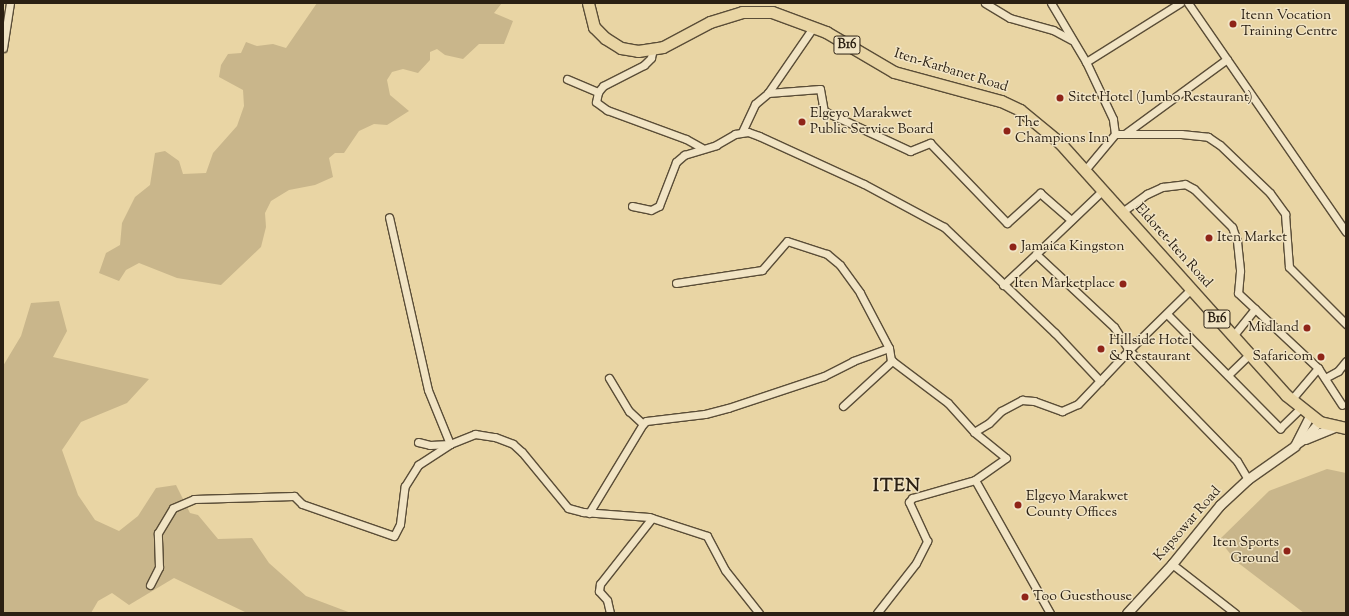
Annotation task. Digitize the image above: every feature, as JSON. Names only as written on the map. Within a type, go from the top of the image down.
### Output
[{"type":"main road","name":"Iten-Karbanet Road","points":[[588,3],[594,27],[605,38],[621,48],[638,51],[653,49],[685,36],[710,22],[742,12],[772,12],[814,26],[894,72],[1001,101],[1020,110],[1049,133],[1103,190]]},
{"type":"main road","name":"Eldoret-Iten Road","points":[[1103,190],[1249,355],[1291,400],[1310,416],[1320,422],[1334,427],[1346,428]]},
{"type":"main road","points":[[1305,439],[1334,427]]},
{"type":"main road","name":"Kapsowar Road","points":[[1127,613],[1172,564],[1220,505],[1248,478],[1295,446]]},
{"type":"street","points":[[3,48],[10,3]]},
{"type":"street","points":[[985,3],[1010,18],[1053,30],[1072,40]]},
{"type":"street","points":[[1050,3],[1086,62],[1113,119],[1115,134]]},
{"type":"street","points":[[1086,62],[1180,3]]},
{"type":"street","points":[[1188,3],[1346,232]]},
{"type":"street","points":[[742,132],[755,104],[768,93],[814,26]]},
{"type":"street","points":[[653,49],[651,58],[644,65],[603,86],[598,92],[596,102],[607,110],[686,139],[702,148]]},
{"type":"street","points":[[1126,133],[1227,59]]},
{"type":"street","points":[[567,79],[598,92]]},
{"type":"street","points":[[768,93],[820,89],[824,110],[910,151],[930,143],[1007,223],[1040,193],[1071,220]]},
{"type":"street","points":[[632,206],[652,210],[659,206],[680,157],[742,132],[759,136],[864,184],[944,227],[1055,333],[1100,381]]},
{"type":"street","points":[[1085,170],[1115,134],[1126,133],[1208,137],[1220,145],[1270,192],[1285,214],[1289,267],[1346,324]]},
{"type":"street","points":[[1122,212],[1146,194],[1162,187],[1185,184],[1194,189],[1232,228],[1237,241],[1240,271],[1238,293],[1318,368],[1342,405]]},
{"type":"street","points":[[1003,285],[1103,190]]},
{"type":"street","points":[[389,217],[428,390],[450,444]]},
{"type":"street","points":[[676,283],[762,270],[767,267],[784,242],[796,244],[827,254],[840,265],[860,293],[890,348],[892,361],[948,403],[974,432],[1006,458],[975,480],[912,498],[909,502],[927,541],[916,563],[877,613]]},
{"type":"street","points":[[1036,254],[1114,327],[1129,350],[1237,461],[1248,478]]},
{"type":"street","points":[[974,432],[990,423],[1001,411],[1022,400],[1034,401],[1057,411],[1069,410],[1100,381],[1191,289]]},
{"type":"street","points":[[1233,336],[1255,309]]},
{"type":"street","points":[[1167,314],[1280,428],[1301,408]]},
{"type":"street","points":[[589,513],[646,421],[705,414],[728,408],[824,376],[853,361],[890,348]]},
{"type":"street","points":[[1228,375],[1249,355]]},
{"type":"street","points":[[1325,378],[1338,371],[1346,360]]},
{"type":"street","points":[[843,406],[892,361]]},
{"type":"street","points":[[1291,400],[1318,368]]},
{"type":"street","points":[[609,378],[632,414],[643,424]]},
{"type":"street","name":"Kapsowar Road","points":[[1295,446],[1310,416]]},
{"type":"street","name":"Kapsowar Road","points":[[1295,446],[1305,439],[1320,422]]},
{"type":"street","points":[[150,585],[159,567],[158,533],[173,508],[194,499],[294,496],[302,504],[394,536],[400,524],[405,486],[418,464],[450,444],[475,434],[495,437],[512,444],[522,452],[568,508],[589,513],[652,518],[707,536],[725,570],[759,613]]},
{"type":"street","points":[[418,442],[430,445],[450,444]]},
{"type":"street","points":[[975,480],[1050,613]]},
{"type":"street","points":[[610,613],[607,600],[599,592],[600,584],[652,518]]},
{"type":"street","points":[[1172,564],[1235,613]]},
{"type":"shaded area","points":[[317,3],[502,3],[494,13],[513,21],[504,44],[479,44],[463,59],[445,55],[437,49],[430,52],[430,60],[418,73],[403,69],[392,72],[387,80],[390,95],[409,111],[387,125],[374,124],[359,131],[344,153],[335,153],[329,158],[333,177],[315,185],[289,190],[271,201],[265,213],[266,227],[261,247],[221,285],[177,278],[139,263],[126,270],[119,281],[99,273],[106,253],[120,245],[122,223],[135,197],[150,185],[155,153],[165,151],[179,161],[183,174],[206,173],[213,153],[237,126],[244,106],[243,90],[219,77],[221,65],[228,54],[241,53],[246,42],[257,46],[273,44],[286,48]]},
{"type":"shaded area","points":[[59,301],[67,331],[53,357],[149,379],[127,403],[81,422],[62,450],[78,495],[95,520],[119,531],[138,516],[156,488],[176,485],[190,513],[198,515],[218,539],[252,538],[269,563],[306,596],[351,613],[247,613],[174,578],[129,605],[112,593],[98,601],[91,613],[3,613],[3,366],[21,336],[31,303]]},
{"type":"shaded area","name":"Iten Sports Ground","points":[[1327,469],[1346,473],[1346,613],[1304,613],[1237,562],[1219,540],[1269,491]]},
{"type":"place","name":"Itenn Vocation Training Centre","points":[[1233,24]]},
{"type":"place","name":"Sitet Hotel (Jumbo Restaurant)","points":[[1060,98]]},
{"type":"place","name":"Elgeyo Marakwet Public Service Board","points":[[802,122]]},
{"type":"place","name":"The Champions Inn","points":[[1007,131]]},
{"type":"place","name":"Iten Market","points":[[1209,238]]},
{"type":"place","name":"Jamaica Kingston","points":[[1013,247]]},
{"type":"place","name":"Iten Marketplace","points":[[1123,284]]},
{"type":"place","name":"Midland","points":[[1307,328]]},
{"type":"place","name":"Hillside Hotel & Restaurant","points":[[1101,349]]},
{"type":"place","name":"Safaricom","points":[[1321,357]]},
{"type":"place","name":"Elgeyo Marakwet County Offices","points":[[1018,505]]},
{"type":"place","name":"Iten Sports Ground","points":[[1287,551]]},
{"type":"place","name":"Too Guesthouse","points":[[1025,597]]},
{"type":"district","name":"ITEN","points":[[897,487]]}]
